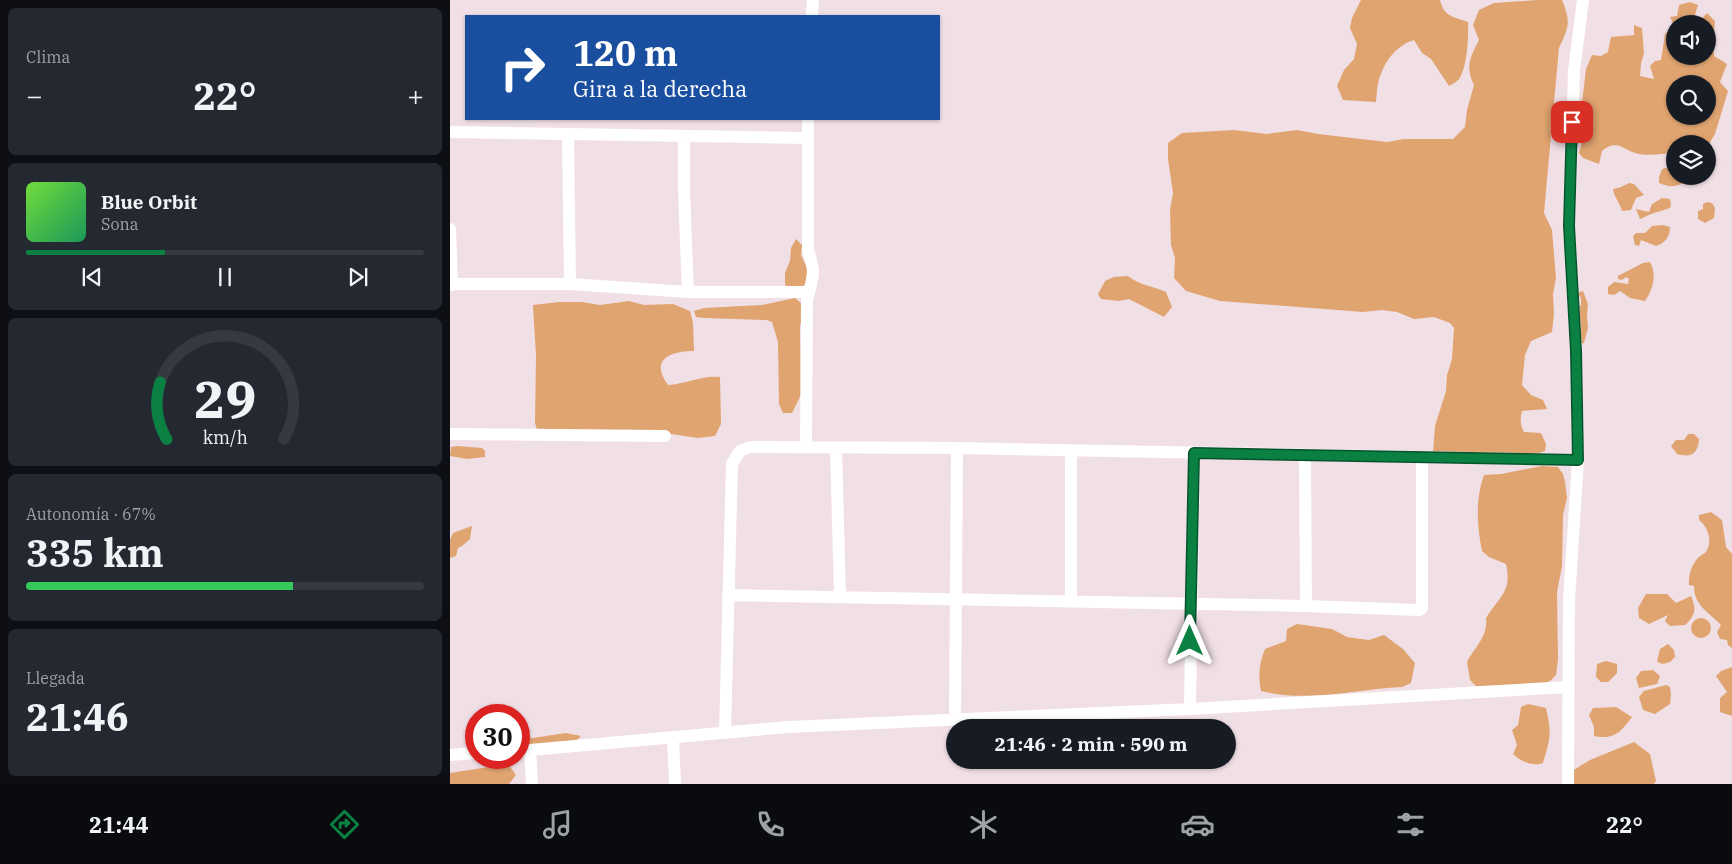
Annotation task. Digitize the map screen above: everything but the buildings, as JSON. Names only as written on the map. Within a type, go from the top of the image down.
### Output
[{"type":"street","points":[[812,15],[813,0]]},
{"type":"street","points":[[1568,784],[1569,600],[1578,460],[1576,351],[1569,226],[1574,71],[1583,0]]},
{"type":"street","points":[[806,447],[807,300],[813,280],[814,267],[808,250],[808,120]]},
{"type":"street","points":[[450,132],[807,138]]},
{"type":"street","points":[[568,134],[570,284]]},
{"type":"street","points":[[684,136],[688,292]]},
{"type":"street","points":[[450,229],[451,284],[570,284],[688,292],[809,292]]},
{"type":"street","points":[[450,434],[665,436]]},
{"type":"street","points":[[725,733],[732,464],[740,451],[750,447],[957,448],[1578,460]]},
{"type":"street","points":[[836,447],[840,597]]},
{"type":"street","points":[[955,719],[957,448]]},
{"type":"street","points":[[1071,451],[1071,601]]},
{"type":"street","points":[[1190,709],[1190,604],[1194,453]]},
{"type":"street","points":[[1305,456],[1306,606]]},
{"type":"street","points":[[728,595],[1306,606],[1418,610],[1422,609],[1422,457]]},
{"type":"street","points":[[976,719],[1190,709],[1568,687]]},
{"type":"street","points":[[530,749],[788,728],[946,720]]},
{"type":"street","points":[[673,737],[675,784]]},
{"type":"street","points":[[450,755],[465,754]]},
{"type":"street","points":[[528,769],[532,784]]},
{"type":"shaded area","points":[[1361,0],[1440,0],[1447,13],[1468,22],[1466,60],[1459,79],[1449,86],[1431,59],[1422,53],[1414,40],[1398,49],[1386,63],[1379,80],[1376,102],[1343,100],[1337,86],[1344,70],[1354,59],[1357,44],[1350,28],[1352,18]]},
{"type":"shaded area","points":[[1562,0],[1568,19],[1567,29],[1559,48],[1544,213],[1552,230],[1556,278],[1553,294],[1554,314],[1552,332],[1531,341],[1525,355],[1522,385],[1531,395],[1543,400],[1547,409],[1522,411],[1521,419],[1524,432],[1541,433],[1546,444],[1545,451],[1528,457],[1433,453],[1435,426],[1446,391],[1447,375],[1452,359],[1454,328],[1450,323],[1434,317],[1414,319],[1397,312],[1382,310],[1363,312],[1220,301],[1186,291],[1174,278],[1175,258],[1171,245],[1170,210],[1173,193],[1168,159],[1168,143],[1182,133],[1234,130],[1267,134],[1297,130],[1387,142],[1404,139],[1453,139],[1465,127],[1467,110],[1474,85],[1469,67],[1471,57],[1479,40],[1473,25],[1479,10],[1494,3]]},
{"type":"shaded area","points":[[1690,2],[1698,5],[1695,15],[1677,15],[1679,5]]},
{"type":"shaded area","points":[[1634,25],[1642,28],[1644,53],[1640,76],[1654,79],[1650,66],[1655,61],[1661,60],[1665,34],[1666,65],[1716,65],[1716,57],[1727,64],[1720,82],[1728,91],[1714,135],[1666,135],[1666,153],[1639,154],[1617,145],[1602,151],[1599,164],[1583,158],[1579,153],[1582,142],[1580,120],[1586,69],[1592,55],[1601,56],[1608,52],[1611,37],[1634,35]]},
{"type":"shaded area","points":[[1666,168],[1666,185],[1678,185],[1667,186],[1659,183],[1662,169]]},
{"type":"shaded area","points":[[1629,183],[1634,184],[1644,195],[1636,198],[1631,210],[1622,211],[1613,189]]},
{"type":"shaded area","points":[[1662,198],[1670,199],[1670,208],[1640,219],[1636,209],[1649,212],[1652,204]]},
{"type":"shaded area","points":[[1707,202],[1712,203],[1715,208],[1714,218],[1705,223],[1698,219],[1698,211],[1703,209],[1703,204]]},
{"type":"shaded area","points":[[1663,225],[1670,227],[1670,231],[1668,237],[1662,243],[1656,246],[1641,240],[1639,246],[1635,245],[1633,236],[1636,233],[1645,233],[1652,226]]},
{"type":"shaded area","points":[[796,239],[802,245],[801,255],[808,270],[808,283],[795,291],[785,285],[785,273],[790,261],[791,248]]},
{"type":"shaded area","points":[[1650,262],[1654,277],[1650,292],[1645,301],[1630,298],[1620,291],[1614,295],[1608,294],[1608,287],[1614,282],[1628,284],[1629,279],[1626,277],[1622,280],[1618,279],[1618,276],[1643,263]]},
{"type":"shaded area","points":[[1128,276],[1166,292],[1172,307],[1164,317],[1129,299],[1119,301],[1101,299],[1098,294],[1105,281],[1114,277]]},
{"type":"shaded area","points":[[1583,291],[1588,304],[1588,328],[1584,343],[1577,345],[1574,310],[1581,305],[1581,298],[1577,293]]},
{"type":"shaded area","points":[[795,298],[802,304],[803,315],[800,327],[801,395],[792,413],[783,413],[779,404],[778,342],[772,322],[767,320],[696,317],[694,311],[704,308],[762,305]]},
{"type":"shaded area","points":[[629,301],[644,305],[673,304],[690,311],[693,323],[694,351],[685,351],[665,358],[661,369],[668,385],[707,377],[720,377],[721,424],[715,436],[698,438],[658,432],[538,433],[535,423],[536,356],[533,305],[582,302],[600,305]]},
{"type":"shaded area","points":[[1688,434],[1694,434],[1699,439],[1697,448],[1690,455],[1677,454],[1671,446],[1676,440],[1684,440]]},
{"type":"shaded area","points":[[451,447],[482,448],[485,451],[485,457],[467,459],[450,456]]},
{"type":"shaded area","points":[[1542,466],[1558,467],[1563,474],[1567,498],[1563,515],[1562,566],[1557,592],[1558,659],[1556,675],[1550,681],[1541,685],[1476,686],[1470,680],[1467,662],[1483,636],[1486,618],[1504,593],[1507,581],[1506,564],[1489,557],[1482,551],[1478,513],[1481,484],[1484,475],[1501,474]]},
{"type":"shaded area","points":[[1711,512],[1722,520],[1726,547],[1732,554],[1732,648],[1728,645],[1727,640],[1720,639],[1717,632],[1721,625],[1699,604],[1694,586],[1689,585],[1693,566],[1697,559],[1706,552],[1709,543],[1707,530],[1699,520],[1699,515]]},
{"type":"shaded area","points":[[472,526],[470,539],[458,548],[456,556],[450,558],[450,540],[453,533]]},
{"type":"shaded area","points":[[1646,594],[1667,594],[1676,603],[1691,596],[1694,605],[1693,615],[1685,625],[1670,626],[1665,621],[1668,615],[1649,624],[1639,618],[1638,608]]},
{"type":"shaded area","points":[[1701,618],[1708,621],[1711,628],[1708,635],[1701,638],[1694,635],[1691,628],[1694,621]]},
{"type":"shaded area","points":[[1297,624],[1332,629],[1347,637],[1369,640],[1384,635],[1403,649],[1415,663],[1411,683],[1402,687],[1314,696],[1296,696],[1261,691],[1261,659],[1265,649],[1286,641],[1287,629]]},
{"type":"shaded area","points":[[1668,644],[1674,650],[1675,657],[1670,662],[1663,664],[1657,662],[1660,649]]},
{"type":"shaded area","points":[[1606,661],[1617,664],[1617,673],[1608,682],[1601,682],[1596,677],[1597,664]]},
{"type":"shaded area","points":[[1732,667],[1732,716],[1720,712],[1720,698],[1727,692],[1716,676],[1721,671]]},
{"type":"shaded area","points":[[1653,670],[1660,676],[1657,684],[1639,688],[1636,678],[1641,671]]},
{"type":"shaded area","points":[[1666,685],[1670,687],[1670,704],[1655,714],[1643,710],[1639,697],[1644,691]]},
{"type":"shaded area","points":[[1528,704],[1546,708],[1550,732],[1549,743],[1543,763],[1539,764],[1527,763],[1513,754],[1517,745],[1512,730],[1518,725],[1521,707]]},
{"type":"shaded area","points":[[1616,707],[1632,717],[1620,731],[1612,736],[1594,736],[1594,727],[1589,715],[1593,708]]},
{"type":"shaded area","points":[[566,733],[581,736],[576,741],[530,748],[530,738]]},
{"type":"shaded area","points":[[1634,742],[1650,754],[1656,781],[1654,784],[1563,784],[1572,771],[1590,760]]},
{"type":"shaded area","points":[[476,769],[512,769],[516,775],[509,784],[450,784],[450,773]]},
{"type":"route","points":[[1190,641],[1194,453],[1578,460],[1576,351],[1569,226],[1572,122]]}]
